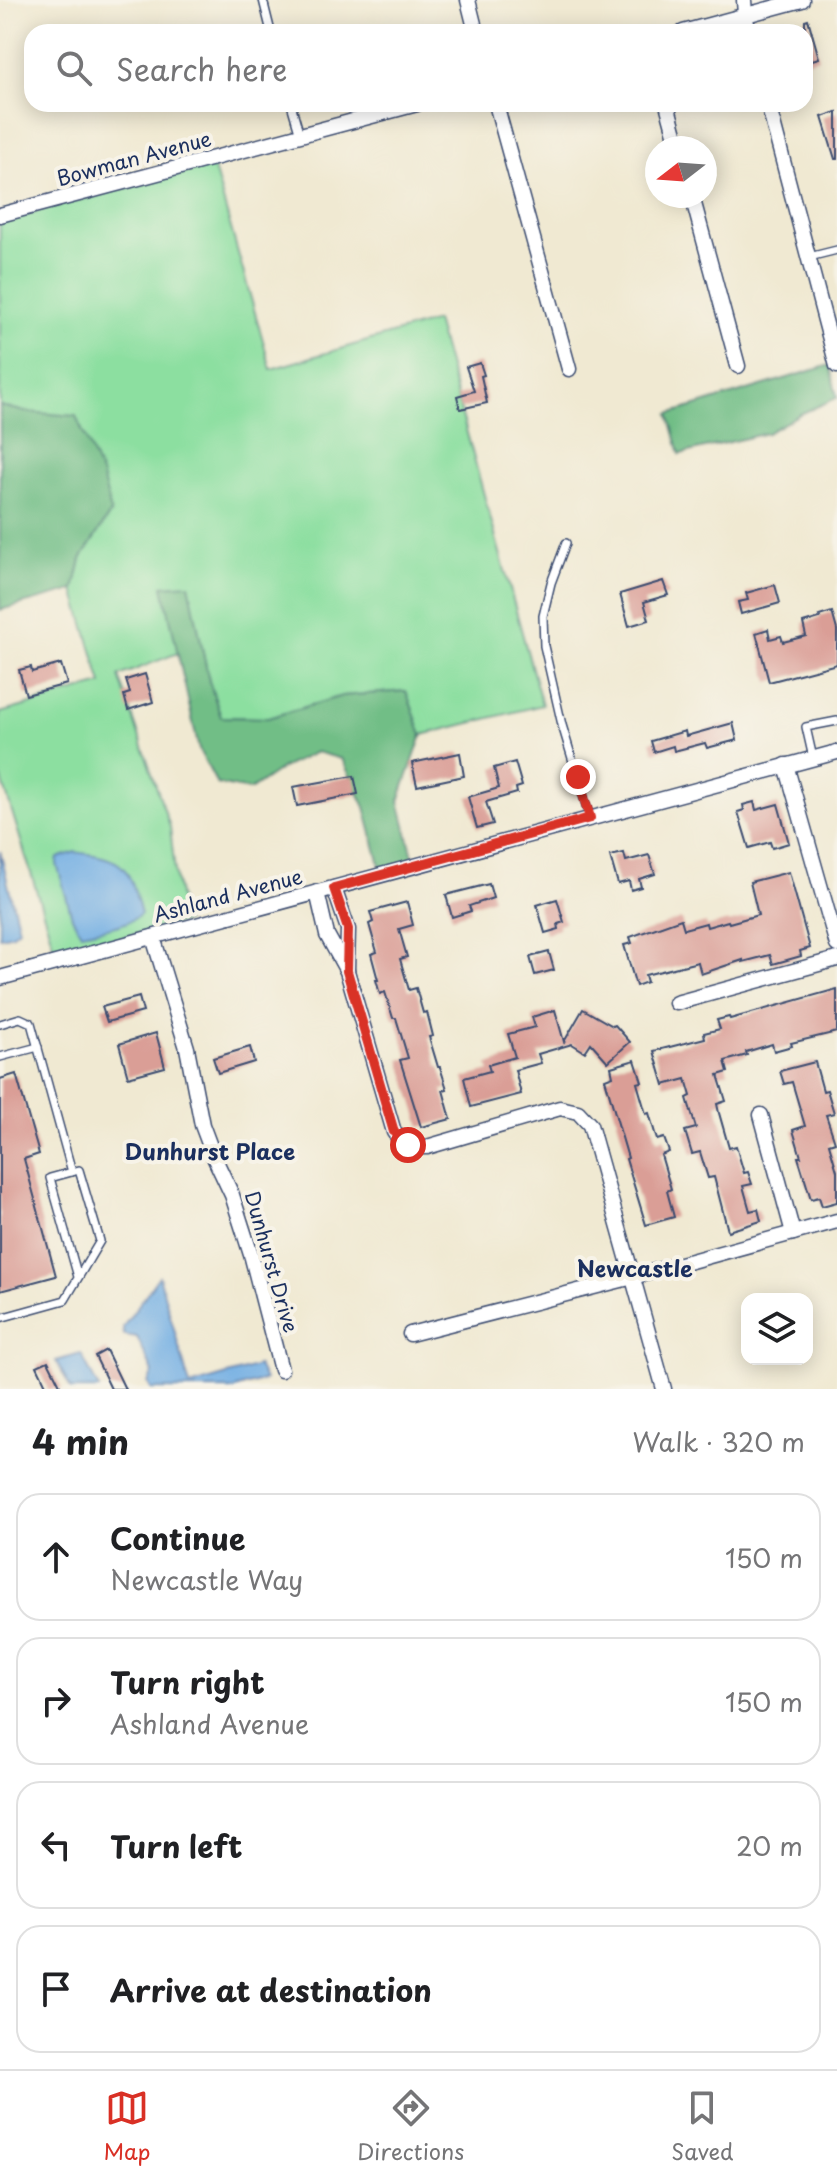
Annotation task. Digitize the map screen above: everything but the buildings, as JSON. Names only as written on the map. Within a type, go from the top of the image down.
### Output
[{"type":"street","points":[[468,0],[474,24]]},
{"type":"street","points":[[703,24],[744,8],[802,0]]},
{"type":"street","name":"Bowman Avenue","points":[[0,215],[387,112]]},
{"type":"street","points":[[498,112],[569,369]]},
{"type":"street","points":[[669,112],[676,136]]},
{"type":"street","points":[[770,112],[837,366]]},
{"type":"street","points":[[695,208],[738,366]]},
{"type":"street","name":"Ashland Avenue","points":[[0,978],[837,752]]},
{"type":"street","points":[[786,765],[837,945]]},
{"type":"street","points":[[334,888],[348,929],[347,971]]},
{"type":"street","points":[[317,892],[327,935],[347,971],[394,1132],[401,1140],[408,1145],[427,1147],[560,1108],[578,1112],[585,1118],[592,1129],[664,1389]]},
{"type":"street","name":"Dunhurst Drive","points":[[153,937],[187,1048],[202,1125],[232,1195],[281,1370]]},
{"type":"street","points":[[676,1003],[837,959]]},
{"type":"street","points":[[761,1115],[793,1233]]},
{"type":"street","points":[[410,1334],[837,1221]]},
{"type":"lane","points":[[263,0],[269,24]]},
{"type":"lane","points":[[293,112],[300,135]]},
{"type":"lane","points":[[809,257],[837,250]]},
{"type":"lane","points":[[566,543],[543,616],[544,646],[562,725],[590,818]]},
{"type":"lane","points":[[813,758],[806,727],[837,721]]},
{"type":"lane","points":[[0,1024],[20,1018],[31,1023],[72,1172]]},
{"type":"lane","points":[[0,1057],[38,1047]]},
{"type":"lane","points":[[0,1318],[65,1300],[100,1241],[79,1170],[50,1178],[78,1277]]},
{"type":"green space","points":[[213,165],[271,369],[436,321],[542,705],[422,735],[406,691],[342,696],[268,718],[220,717],[209,681],[189,585],[163,586],[178,653],[119,676],[170,827],[176,881],[185,922],[56,954],[0,773],[0,713],[102,684],[74,590],[81,559],[111,512],[26,412],[0,406],[0,224],[41,210]]},
{"type":"green space","points":[[830,365],[837,398],[767,433],[680,454],[669,414]]},
{"type":"green space","points":[[0,406],[26,412],[76,416],[102,476],[111,512],[81,559],[74,590],[0,610]]},
{"type":"green space","points":[[189,584],[209,681],[221,717],[268,718],[342,696],[406,691],[422,735],[399,801],[414,860],[381,869],[365,807],[342,759],[316,752],[282,768],[250,790],[217,784],[199,750],[163,586]]},
{"type":"water","points":[[0,851],[19,929],[0,937]]},
{"type":"water","points":[[75,852],[105,858],[123,867],[133,885],[141,914],[120,925],[81,933],[72,917],[57,864],[58,858]]},
{"type":"water","points":[[159,1276],[190,1386],[258,1366],[265,1380],[234,1389],[151,1389],[148,1383],[153,1372],[137,1337],[124,1335],[123,1327]]},
{"type":"water","points":[[81,1354],[99,1389],[71,1389],[56,1361]]},
{"type":"district","name":"Dunhurst Place","points":[[210,1152]]},
{"type":"district","name":"Newcastle","points":[[635,1269]]},
{"type":"route","points":[[408,1145],[394,1132],[347,971],[348,929],[334,888],[590,818],[578,777]]}]
